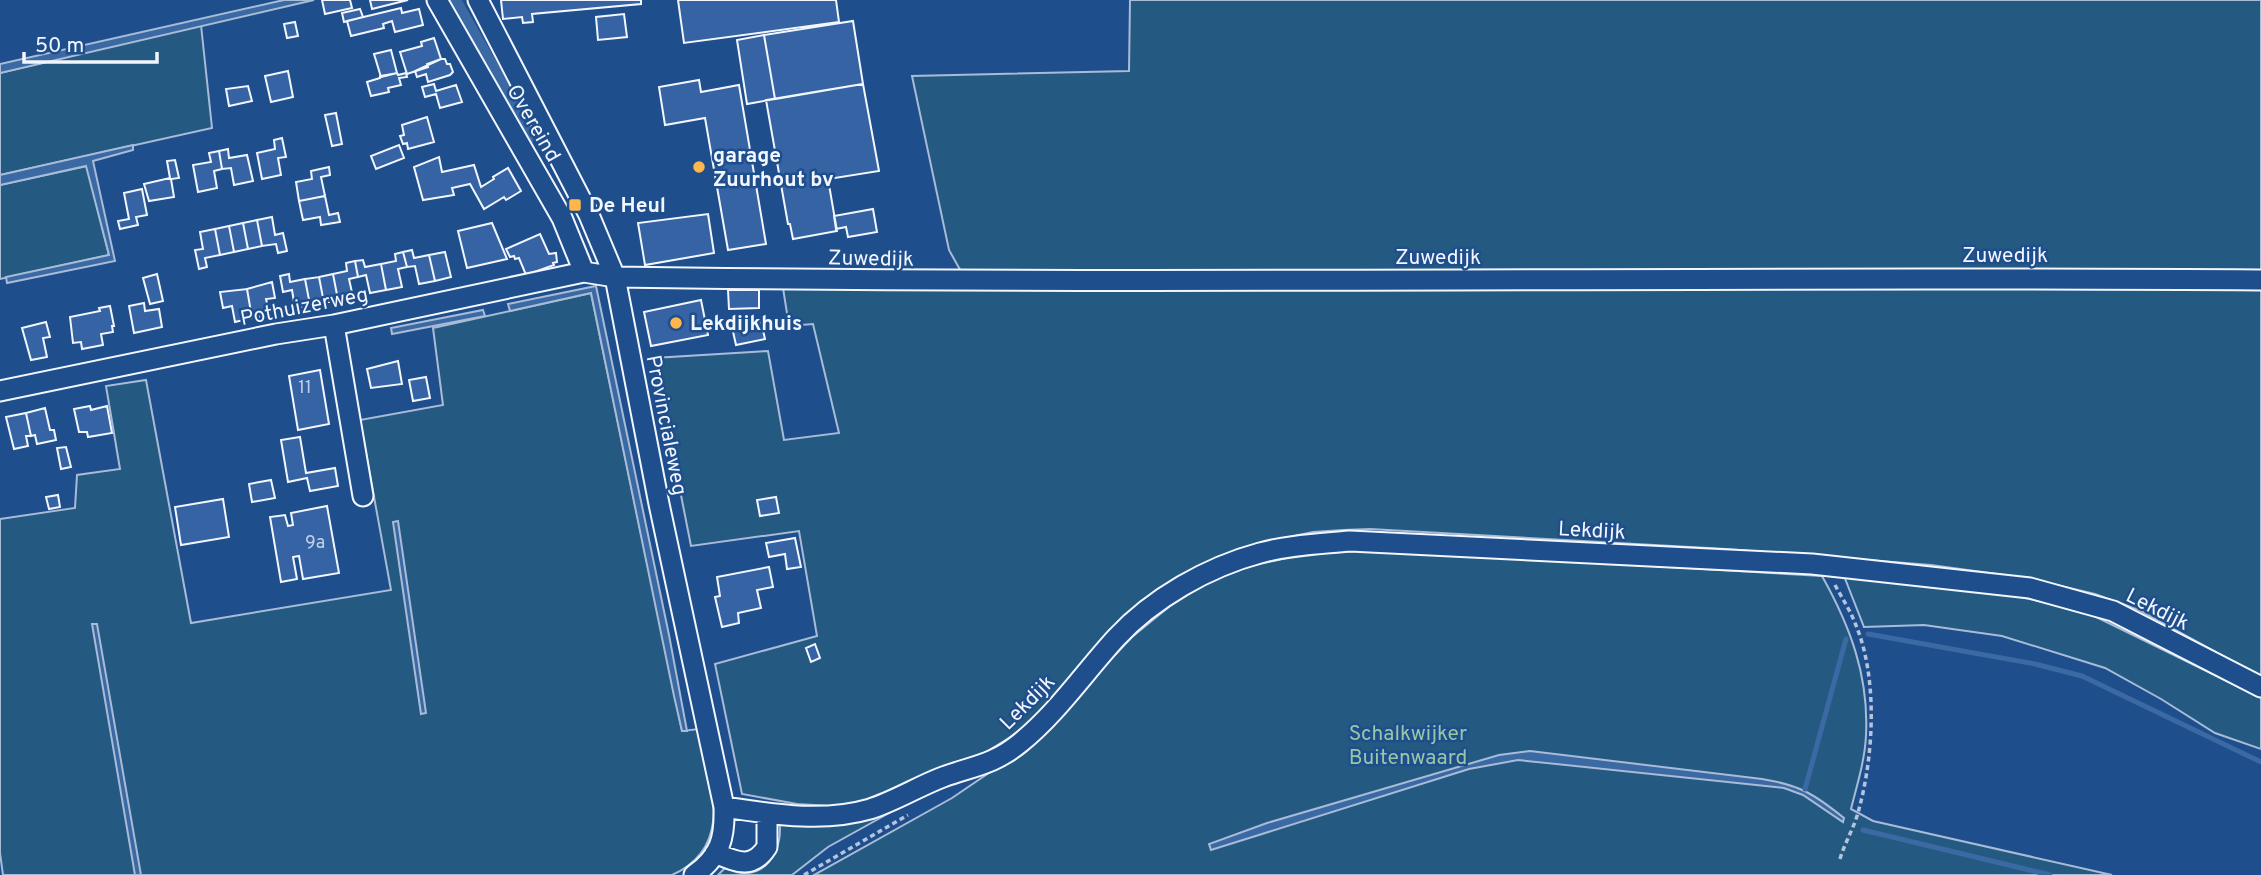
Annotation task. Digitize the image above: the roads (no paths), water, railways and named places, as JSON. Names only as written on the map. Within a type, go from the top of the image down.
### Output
[{"type":"street","name":"Overeind","points":[[437,0],[562,218],[584,272]]},
{"type":"street","name":"Provincialeweg","points":[[478,0],[589,215],[615,277],[659,504],[724,807],[725,829],[715,853],[704,868],[694,875]]},
{"type":"street","name":"Pothuizerweg","points":[[0,391],[584,272],[615,277]]},
{"type":"street","name":"Zuwedijk","points":[[615,277],[962,282],[1939,278],[2261,280]]},
{"type":"street","points":[[334,325],[363,496]]},
{"type":"street","name":"Lekdijk","points":[[724,807],[767,814],[827,817],[871,808],[944,777],[976,768],[997,759],[1018,745],[1039,726],[1117,636],[1149,609],[1201,576],[1261,553],[1350,541],[1798,563],[2030,588],[2113,611],[2261,687]]},
{"type":"street","points":[[715,853],[740,862],[748,863],[757,859],[768,847],[767,814]]},
{"type":"waterway","points":[[451,0],[527,135]]},
{"type":"waterway","points":[[1868,634],[2035,664],[2082,676],[2261,762]]},
{"type":"waterway","points":[[1805,789],[1846,639]]},
{"type":"waterway","points":[[1863,830],[2050,875]]},
{"type":"place","name":"garage Zuurhout bv","points":[[699,167]]},
{"type":"place","name":"De Heul","points":[[575,205]]},
{"type":"place","name":"Lekdijkhuis","points":[[676,323]]},
{"type":"park label","name":"Schalkwijker Buitenwaard","points":[[1408,745]]}]
